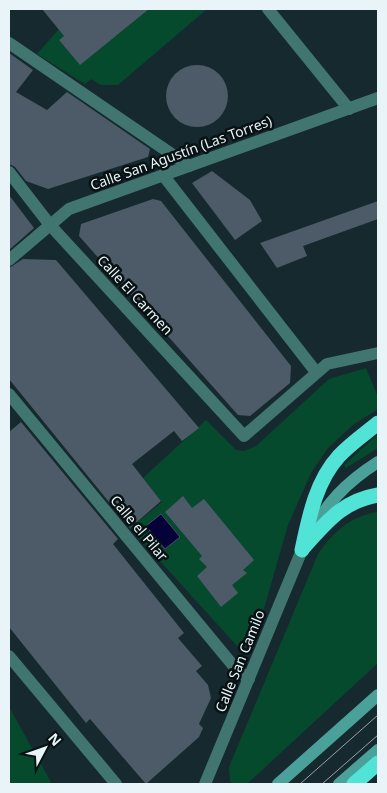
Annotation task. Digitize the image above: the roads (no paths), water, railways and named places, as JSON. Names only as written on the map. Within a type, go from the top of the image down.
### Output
[{"type":"highway","points":[[302,550],[311,508],[322,482],[339,456],[378,423]]},
{"type":"highway","points":[[302,550],[344,506],[365,498],[378,496]]},
{"type":"highway","points":[[354,784],[378,763]]},
{"type":"main road","points":[[302,550],[322,511],[345,487],[378,462]]},
{"type":"main road","points":[[278,784],[378,695]]},
{"type":"main road","points":[[339,784],[378,750]]},
{"type":"street","points":[[268,9],[348,108]]},
{"type":"street","points":[[9,43],[189,166]]},
{"type":"street","name":"Calle San Agustín (Las Torres)","points":[[9,260],[69,208],[378,98]]},
{"type":"street","name":"Calle El Carmen","points":[[9,172],[50,225],[244,436],[316,372]]},
{"type":"street","points":[[163,175],[316,372],[327,364],[378,353]]},
{"type":"street","name":"Calle el Pilar","points":[[9,394],[236,669],[249,679]]},
{"type":"street","points":[[9,416],[19,407]]},
{"type":"street","name":"Calle San Camilo","points":[[205,784],[302,550]]},
{"type":"street","points":[[9,656],[116,784]]},
{"type":"tram line","points":[[300,784],[378,715]]},
{"type":"tram line","points":[[322,784],[378,735]]}]
